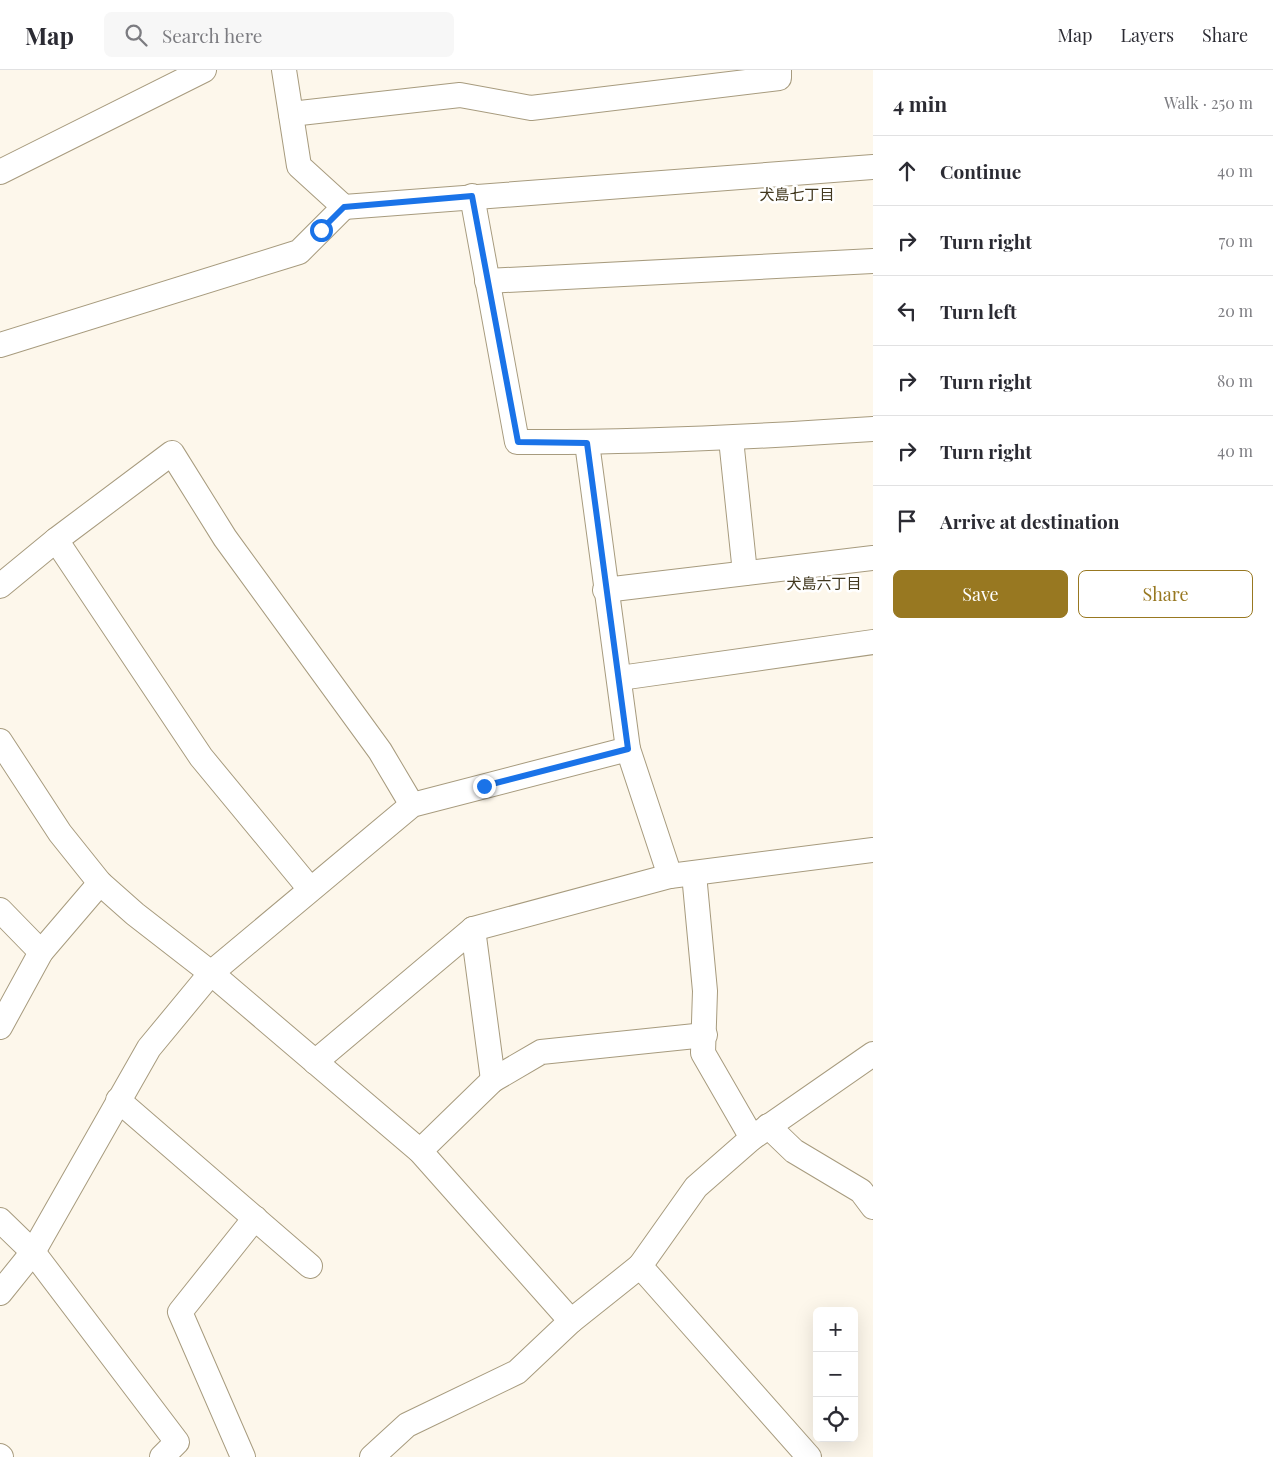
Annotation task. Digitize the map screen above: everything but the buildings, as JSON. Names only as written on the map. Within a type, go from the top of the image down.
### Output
[{"type":"street","points":[[0,172],[204,70]]},
{"type":"street","points":[[284,70],[299,166],[344,207]]},
{"type":"street","points":[[291,114],[460,95],[531,108],[779,78],[779,70]]},
{"type":"street","points":[[0,345],[299,252],[344,207],[873,167]]},
{"type":"street","points":[[472,196],[518,442],[587,443],[731,439],[873,429]]},
{"type":"street","points":[[487,281],[873,261]]},
{"type":"street","points":[[731,439],[745,573]]},
{"type":"street","points":[[587,443],[605,590],[620,678],[628,749],[670,876]]},
{"type":"street","points":[[0,586],[56,540],[172,453],[225,538],[380,751],[412,805]]},
{"type":"street","points":[[56,540],[201,757],[310,889]]},
{"type":"street","points":[[605,590],[873,558]]},
{"type":"street","points":[[620,678],[873,642]]},
{"type":"street","points":[[0,742],[60,833],[100,883],[211,973],[420,1151],[572,1321]]},
{"type":"street","points":[[0,1293],[33,1252],[149,1048],[211,973],[412,805],[628,749]]},
{"type":"street","points":[[315,1062],[473,929],[670,876],[873,850]]},
{"type":"street","points":[[694,874],[705,991],[705,1034],[702,1053],[760,1132],[794,1150],[861,1191],[873,1207]]},
{"type":"street","points":[[0,1026],[42,952],[100,883]]},
{"type":"street","points":[[0,910],[42,952]]},
{"type":"street","points":[[473,929],[493,1080]]},
{"type":"street","points":[[420,1151],[493,1080],[541,1052],[705,1034]]},
{"type":"street","points":[[372,1457],[407,1425],[517,1372],[572,1321],[640,1266],[696,1187],[760,1132],[873,1054]]},
{"type":"street","points":[[118,1100],[310,1266]]},
{"type":"street","points":[[243,1457],[180,1312],[255,1218]]},
{"type":"street","points":[[0,1220],[33,1252],[177,1442],[162,1457]]},
{"type":"street","points":[[640,1266],[810,1457]]},
{"type":"district","name":"犬島七丁目","points":[[797,195]]},
{"type":"district","name":"犬島六丁目","points":[[824,584]]},
{"type":"route","points":[[321,230],[344,207],[472,196],[518,442],[587,443],[605,590],[620,678],[628,749],[484,786]]}]
